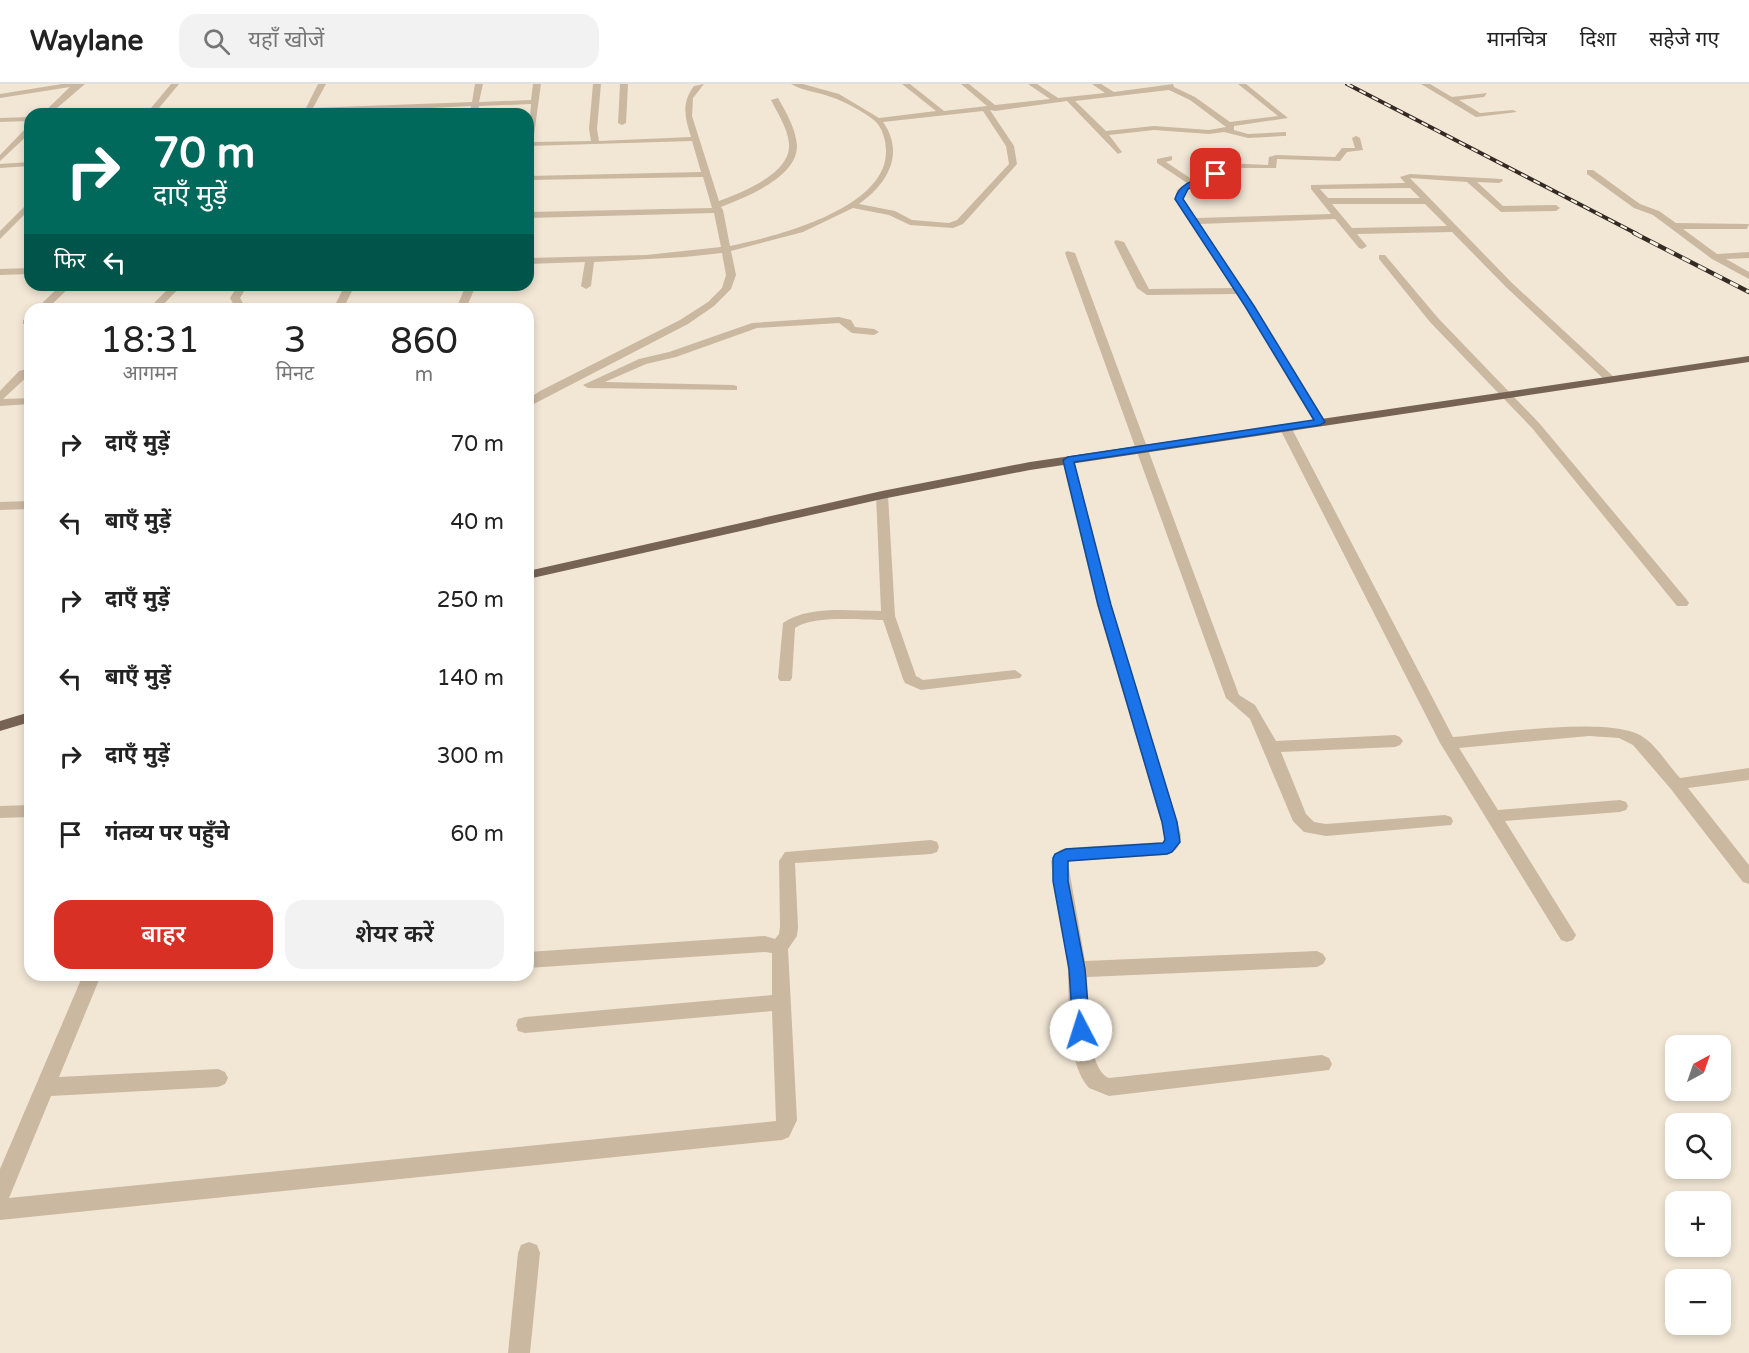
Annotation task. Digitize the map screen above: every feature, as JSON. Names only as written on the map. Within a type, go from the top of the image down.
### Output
[{"type":"main road","points":[[534,574],[882,495],[1068,460],[1749,359]]},
{"type":"main road","points":[[0,726],[24,719]]},
{"type":"street","points":[[0,96],[79,84]]},
{"type":"street","points":[[53,108],[79,84]]},
{"type":"street","points":[[155,108],[175,84]]},
{"type":"street","points":[[310,108],[322,84]]},
{"type":"street","points":[[475,108],[479,84]]},
{"type":"street","points":[[534,108],[537,84]]},
{"type":"street","points":[[595,143],[593,129],[597,84]]},
{"type":"street","points":[[622,123],[624,84]]},
{"type":"street","points":[[534,400],[684,322],[723,293],[731,275],[728,249],[718,207],[694,139],[687,106],[693,92],[700,84]]},
{"type":"street","points":[[534,261],[683,255],[728,249],[777,239],[829,218],[853,205],[879,182],[888,169],[891,155],[883,126],[878,120],[837,96],[795,84]]},
{"type":"street","points":[[906,84],[942,113]]},
{"type":"street","points":[[853,205],[892,213],[909,222],[950,226],[960,222],[994,182],[1013,164],[1010,146],[991,109],[965,84]]},
{"type":"street","points":[[1032,84],[1058,101]]},
{"type":"street","points":[[1096,84],[1114,95]]},
{"type":"street","points":[[1104,133],[1155,128],[1201,132],[1284,118],[1242,84]]},
{"type":"street","points":[[1425,84],[1481,115],[1513,112]]},
{"type":"street","points":[[878,120],[1114,95],[1169,86],[1182,92],[1228,127],[1248,136],[1283,134]]},
{"type":"street","points":[[1452,99],[1484,95]]},
{"type":"street","points":[[534,215],[718,207],[765,183],[787,164],[792,155],[794,148],[789,130],[775,100]]},
{"type":"street","points":[[1070,100],[1104,133],[1118,152]]},
{"type":"street","points":[[362,108],[535,102]]},
{"type":"street","points":[[0,120],[24,119]]},
{"type":"street","points":[[0,159],[24,135]]},
{"type":"street","points":[[1320,422],[1240,291],[1179,199],[1180,192],[1192,183],[1215,177],[1220,166],[1225,164],[1271,167],[1274,165],[1272,159],[1276,157],[1339,158],[1345,150],[1359,150],[1356,138]]},
{"type":"street","points":[[534,144],[694,139]]},
{"type":"street","points":[[1169,158],[1160,160],[1192,183]]},
{"type":"street","points":[[0,166],[24,165]]},
{"type":"street","points":[[1590,172],[1637,206],[1656,213],[1675,226],[1714,257],[1749,276]]},
{"type":"street","points":[[534,178],[706,174]]},
{"type":"street","points":[[1499,181],[1404,176],[1509,285],[1611,380]]},
{"type":"street","points":[[1470,180],[1501,209],[1556,208]]},
{"type":"street","points":[[1362,246],[1314,187],[1411,185]]},
{"type":"street","points":[[1327,201],[1426,201]]},
{"type":"street","points":[[0,236],[24,210]]},
{"type":"street","points":[[1194,221],[1339,216]]},
{"type":"street","points":[[1675,226],[1747,226]]},
{"type":"street","points":[[1350,231],[1454,229]]},
{"type":"street","points":[[1119,242],[1142,288],[1147,292],[1240,291]]},
{"type":"street","points":[[1070,253],[1231,692],[1236,701],[1254,713],[1271,747],[1299,817],[1310,828],[1326,830],[1445,821]]},
{"type":"street","points":[[1714,257],[1749,255]]},
{"type":"street","points":[[1382,257],[1434,320],[1509,396],[1682,603]]},
{"type":"street","points":[[586,286],[590,259]]},
{"type":"street","points":[[0,272],[24,271]]},
{"type":"street","points":[[48,303],[60,291]]},
{"type":"street","points":[[159,303],[171,291]]},
{"type":"street","points":[[588,385],[637,363],[672,355],[762,324],[839,320],[847,322],[852,330],[874,332]]},
{"type":"street","points":[[0,397],[24,372]]},
{"type":"street","points":[[543,393],[588,385],[644,384],[686,388],[733,388]]},
{"type":"street","points":[[0,403],[24,401]]},
{"type":"street","points":[[1286,429],[1448,743],[1567,935]]},
{"type":"street","points":[[1068,460],[1104,605],[1170,822],[1173,842],[1167,848],[1066,855],[1060,858],[1061,881],[1077,969],[1079,1012],[1084,1046],[1093,1077],[1108,1087],[1322,1064]]},
{"type":"street","points":[[882,495],[888,616],[903,664],[912,682],[921,685],[1015,675]]},
{"type":"street","points":[[0,506],[24,505]]},
{"type":"street","points":[[785,678],[790,622],[805,618],[888,616]]},
{"type":"street","points":[[1448,743],[1611,731],[1638,741],[1676,784],[1749,878]]},
{"type":"street","points":[[1271,747],[1395,741]]},
{"type":"street","points":[[1676,784],[1749,774]]},
{"type":"street","points":[[1494,816],[1620,806]]},
{"type":"street","points":[[0,812],[24,811]]},
{"type":"street","points":[[779,948],[788,936],[787,861],[791,857],[932,847]]},
{"type":"street","points":[[534,960],[765,944],[779,948]]},
{"type":"street","points":[[0,1209],[780,1132],[787,1120],[779,948]]},
{"type":"street","points":[[1077,969],[1122,969],[1317,959]]},
{"type":"street","points":[[0,1194],[89,981]]},
{"type":"street","points":[[525,1025],[781,1002]]},
{"type":"street","points":[[44,1087],[218,1078]]},
{"type":"street","points":[[519,1353],[529,1253]]},
{"type":"railway","points":[[1347,84],[1637,234]]},
{"type":"railway","points":[[1634,233],[1749,292]]},
{"type":"route","points":[[1081,1030],[1077,969],[1061,881],[1060,858],[1066,855],[1167,848],[1173,842],[1173,835],[1104,605],[1068,460],[1286,429],[1320,422],[1250,306],[1179,199],[1180,192],[1185,187],[1215,177],[1216,174]]}]
